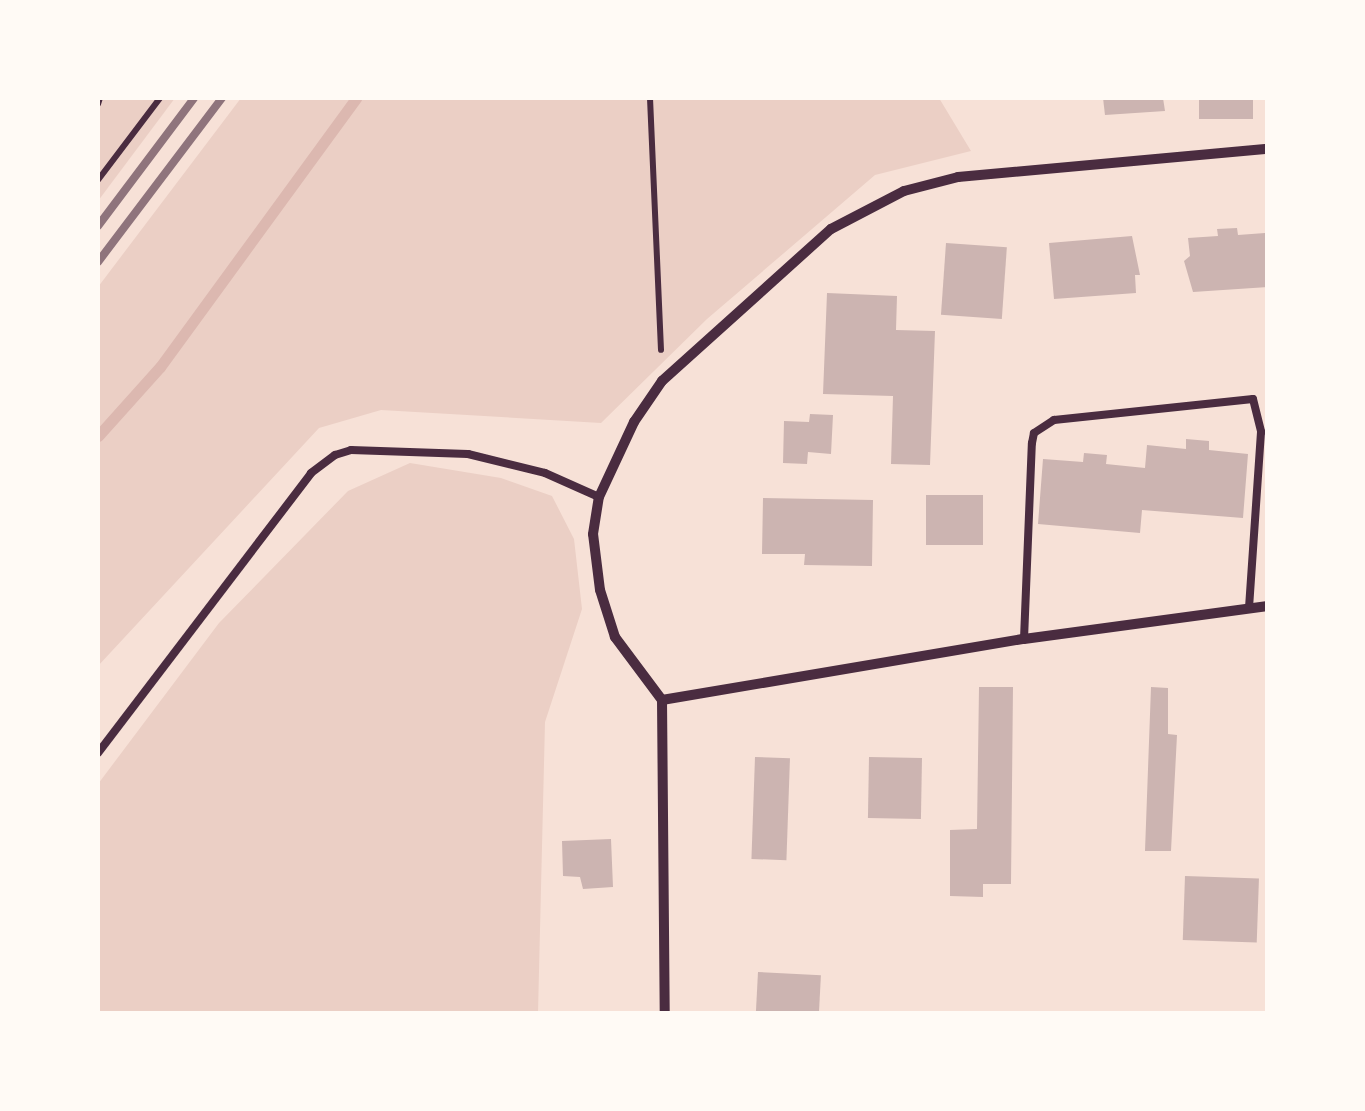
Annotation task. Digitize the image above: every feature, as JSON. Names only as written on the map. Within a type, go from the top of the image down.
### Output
[{"type":"street","points":[[666,1014],[662,700],[622,652],[608,622],[593,534],[598,497],[634,422],[662,381],[831,230],[904,191],[958,177],[1268,149]]},
{"type":"street","points":[[662,700],[1024,640],[1268,606]]},
{"type":"lane","points":[[1024,640],[1032,443],[1034,434],[1054,420],[1252,399],[1260,432],[1249,608]]},
{"type":"lane","points":[[98,754],[311,473],[335,455],[351,450],[468,454],[545,474],[598,497]]},
{"type":"path","points":[[98,180],[160,98]]},
{"type":"path","points":[[650,98],[662,381]]},
{"type":"shaded area","points":[[98,98],[175,98],[98,201]]},
{"type":"shaded area","points":[[241,98],[939,98],[971,151],[875,175],[707,319],[601,423],[381,410],[319,428],[98,666],[98,287]]},
{"type":"shaded area","points":[[410,463],[501,478],[552,496],[574,539],[582,609],[545,722],[538,1013],[98,1013],[98,784],[219,623],[348,491]]},
{"type":"building","points":[[1103,98],[1163,98],[1165,111],[1105,115]]},
{"type":"building","points":[[1199,98],[1253,98],[1253,119],[1199,119]]},
{"type":"building","points":[[1237,228],[1238,235],[1265,233],[1268,287],[1193,292],[1184,261],[1190,256],[1188,238],[1218,236],[1217,229]]},
{"type":"building","points":[[1132,236],[1140,275],[1135,275],[1136,293],[1054,299],[1049,243]]},
{"type":"building","points":[[946,243],[1007,247],[1002,319],[941,315]]},
{"type":"building","points":[[827,293],[897,296],[896,330],[935,331],[930,465],[891,464],[893,396],[823,394]]},
{"type":"building","points":[[810,414],[833,415],[831,454],[808,452],[807,464],[783,463],[784,421],[809,422]]},
{"type":"building","points":[[1186,439],[1209,441],[1209,450],[1248,454],[1243,518],[1142,510],[1140,533],[1038,524],[1043,459],[1083,462],[1084,453],[1107,455],[1106,464],[1145,468],[1147,445],[1186,449]]},
{"type":"building","points":[[926,495],[983,495],[983,545],[926,545]]},
{"type":"building","points":[[763,498],[873,500],[872,566],[804,565],[805,554],[762,554]]},
{"type":"building","points":[[979,687],[1013,687],[1011,884],[983,884],[983,897],[950,896],[950,830],[977,829]]},
{"type":"building","points":[[1151,687],[1168,688],[1168,734],[1177,735],[1171,851],[1145,851]]},
{"type":"building","points":[[755,757],[790,758],[786,860],[751,859]]},
{"type":"building","points":[[869,757],[922,758],[921,819],[868,818]]},
{"type":"building","points":[[611,839],[613,887],[583,889],[580,877],[563,876],[562,841]]},
{"type":"building","points":[[1185,876],[1259,879],[1257,943],[1183,940]]},
{"type":"building","points":[[758,972],[821,975],[819,1014],[756,1014]]},
{"type":"waterway","points":[[98,436],[160,367],[356,98]]},
{"type":"railway","points":[[98,226],[194,98]]},
{"type":"railway","points":[[98,262],[222,98]]}]
